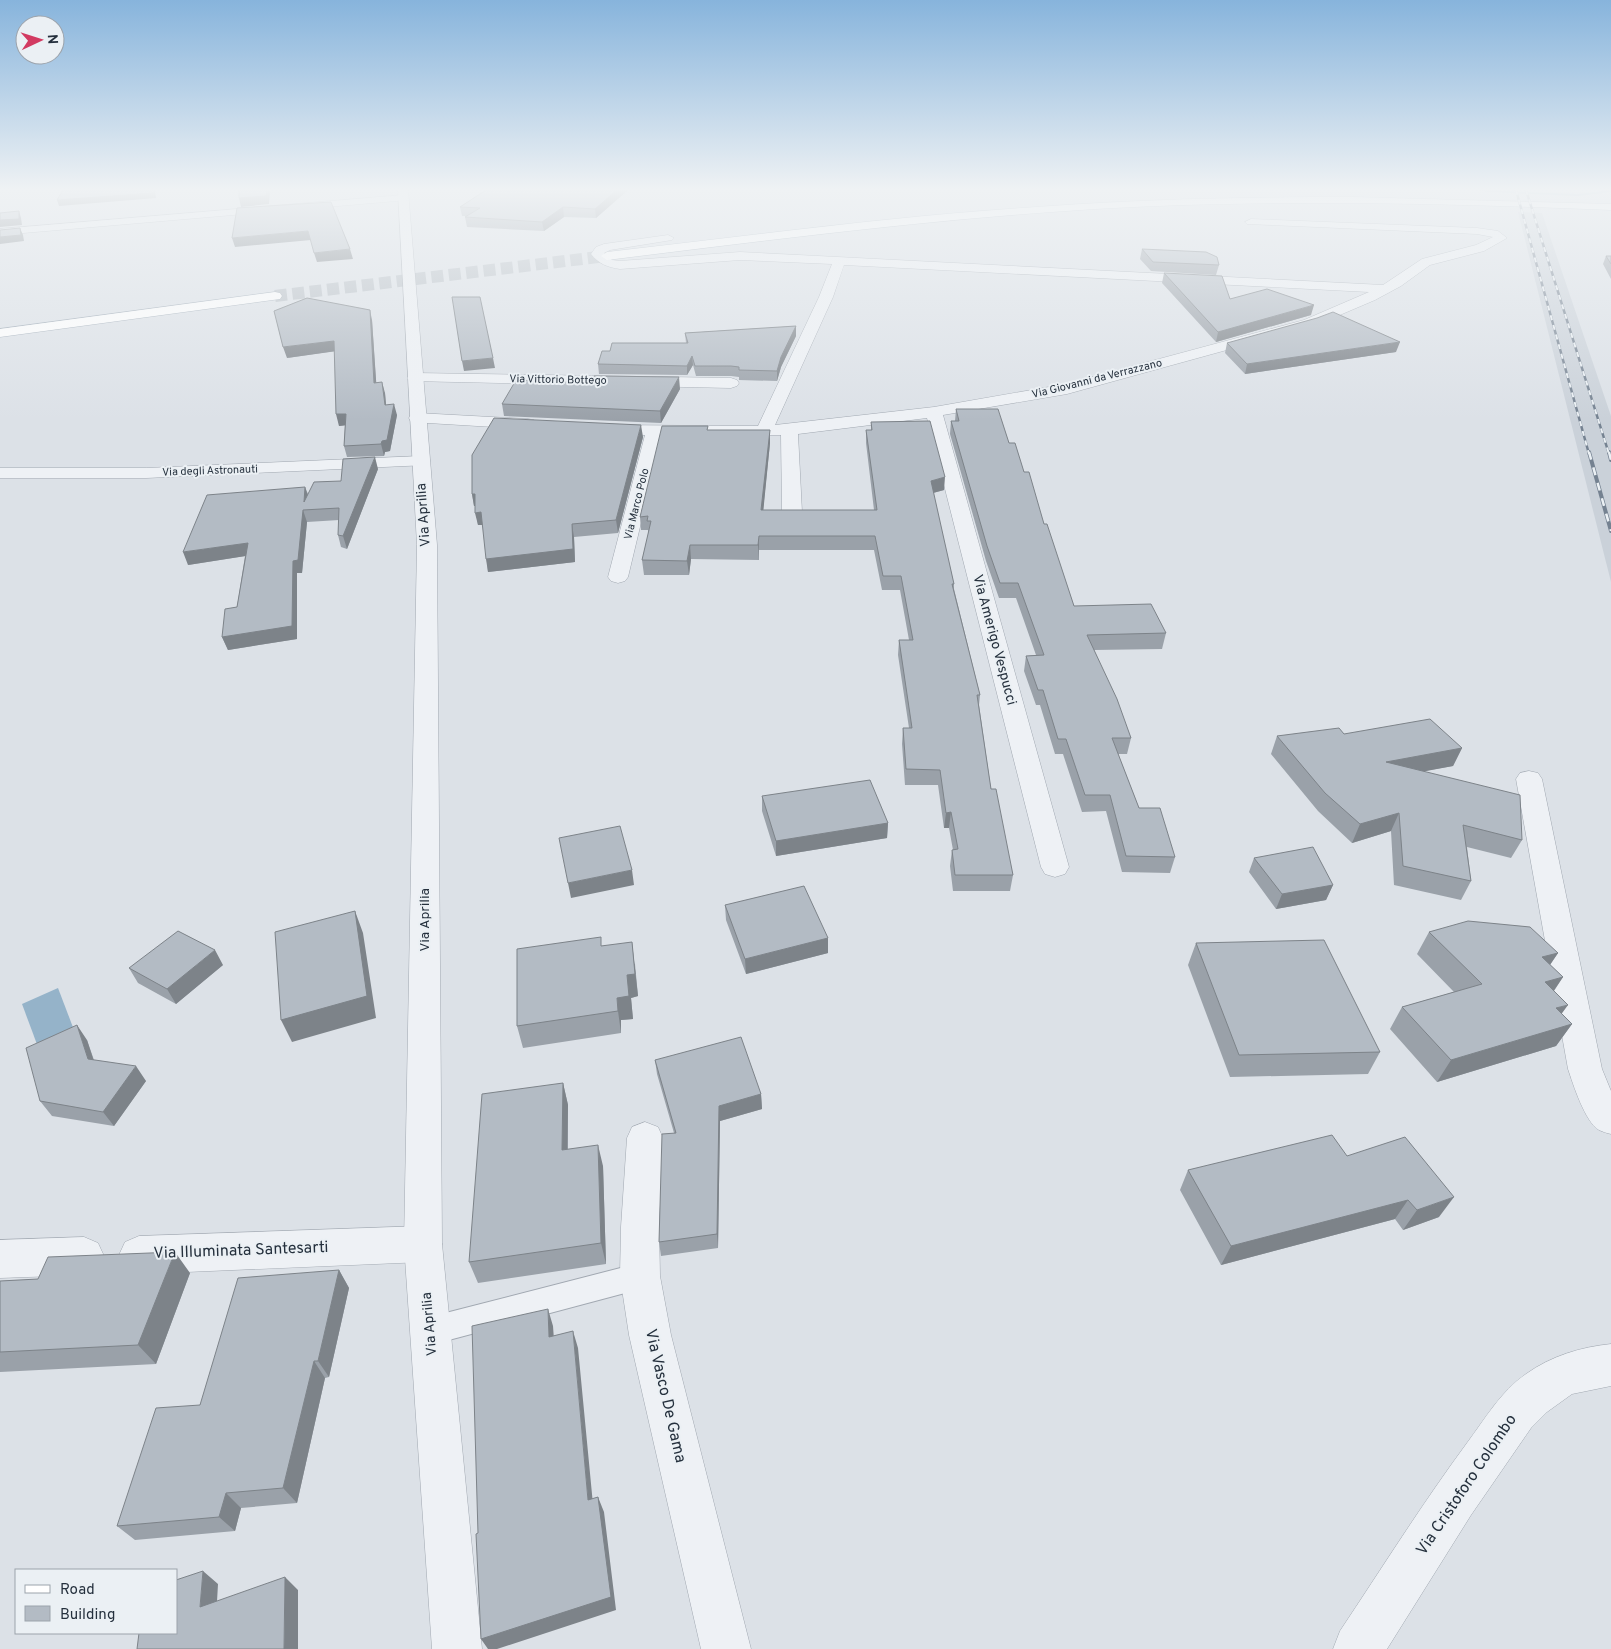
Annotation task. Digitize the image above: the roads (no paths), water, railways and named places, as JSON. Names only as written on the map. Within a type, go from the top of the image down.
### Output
[{"type":"main road","points":[[0,333],[275,296]]},
{"type":"street","name":"Via Aprilia","points":[[408,267],[427,545],[423,1244],[457,1649]]},
{"type":"street","points":[[764,430],[826,297],[837,267]]},
{"type":"street","points":[[939,267],[1386,289]]},
{"type":"street","name":"Via Giovanni da Verrazzano","points":[[596,428],[789,430],[934,412],[1031,396],[1100,381],[1309,323],[1354,305],[1386,289],[1419,267]]},
{"type":"street","name":"Via Vittorio Bottego","points":[[415,378],[731,383]]},
{"type":"street","name":"Via Amerigo Vespucci","points":[[934,412],[1055,867]]},
{"type":"street","points":[[417,418],[546,426]]},
{"type":"street","name":"Via Marco Polo","points":[[618,577],[655,430]]},
{"type":"street","points":[[789,430],[792,512]]},
{"type":"street","name":"Via degli Astronauti","points":[[0,473],[146,474],[421,461]]},
{"type":"street","points":[[1530,779],[1586,1069],[1590,1085],[1611,1119]]},
{"type":"street","name":"Via Vasco De Gama","points":[[646,1138],[640,1227],[640,1276],[650,1335],[726,1649]]},
{"type":"street","name":"Via Illuminata Santesarti","points":[[0,1260],[423,1244]]},
{"type":"street","name":"Via Cristoforo Colombo","points":[[1358,1649],[1470,1476],[1522,1405],[1549,1384],[1563,1376],[1578,1370],[1611,1365]]},
{"type":"lane","points":[[430,1331],[640,1276]]},
{"type":"water","points":[[58,988],[74,1030],[38,1047],[22,1004]]},
{"type":"tunnel","points":[[275,296],[516,267]]},
{"type":"railway","points":[[1537,267],[1589,454]]},
{"type":"railway","points":[[1550,267],[1609,454]]},
{"type":"railway","points":[[1589,452],[1611,531]]},
{"type":"railway","points":[[1609,452],[1611,460]]}]
